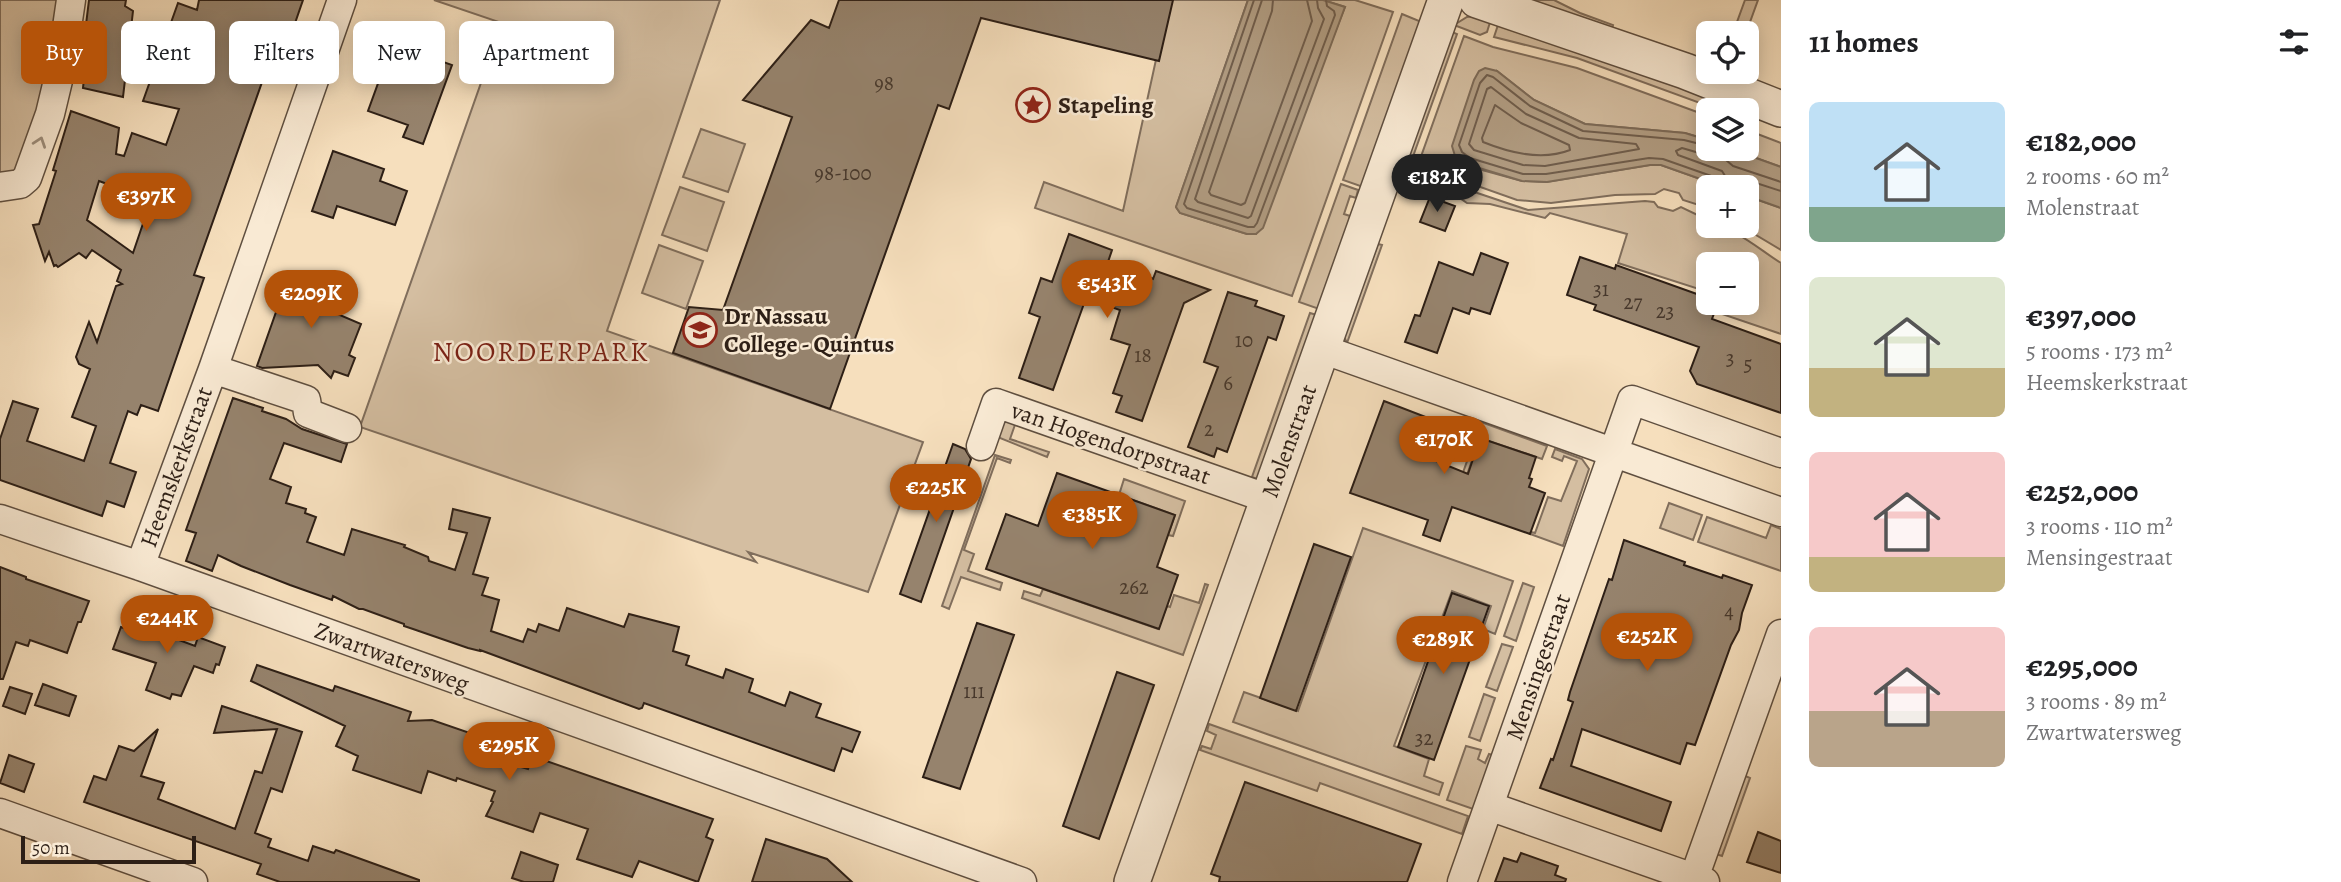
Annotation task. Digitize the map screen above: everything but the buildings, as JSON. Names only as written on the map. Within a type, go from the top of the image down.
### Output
[{"type":"street","points":[[0,187],[20,184],[27,178],[50,114],[61,68],[71,0]]},
{"type":"street","name":"Heemskerkstraat","points":[[140,566],[213,369],[342,0]]},
{"type":"street","name":"Molenstraat","points":[[1132,882],[1446,0]]},
{"type":"street","points":[[1477,0],[1685,71],[1781,108]]},
{"type":"street","points":[[1322,349],[1781,512]]},
{"type":"street","name":"Heemskerkstraat","points":[[213,369],[306,400],[308,413],[347,428]]},
{"type":"street","name":"Mensingestraat","points":[[1462,882],[1632,400],[1781,453]]},
{"type":"street","name":"van Hogendorpstraat","points":[[981,446],[996,403],[1269,499]]},
{"type":"street","name":"Zwartwatersweg","points":[[0,519],[140,566],[1022,882]]},
{"type":"street","points":[[1489,806],[1700,880],[1781,634]]},
{"type":"street","points":[[0,813],[193,882]]},
{"type":"shaded area","points":[[0,0],[59,0],[56,21],[21,21],[21,84],[45,84],[24,161],[11,175],[0,174]]},
{"type":"shaded area","points":[[434,0],[720,0],[607,331],[923,442],[868,592],[748,552],[756,562],[360,427],[481,84],[614,84],[614,21],[496,21]]},
{"type":"shaded area","points":[[1169,0],[1248,0],[1176,207],[1180,213],[1247,234],[1256,234],[1345,7],[1323,0],[1355,0],[1393,12],[1292,296],[1035,208],[1044,182],[1123,211]]},
{"type":"shaded area","points":[[1511,0],[1554,0],[1613,25],[1611,32]]},
{"type":"shaded area","points":[[1745,0],[1758,0],[1750,21],[1737,21]]},
{"type":"shaded area","points":[[1402,14],[1424,23],[1366,188],[1343,180]]},
{"type":"shaded area","points":[[1467,17],[1491,19],[1487,32],[1480,35],[1454,25]]},
{"type":"shaded area","points":[[1499,22],[1713,98],[1696,98],[1696,102],[1577,58],[1494,37]]},
{"type":"shaded area","points":[[1449,31],[1457,34],[1402,187],[1394,184]]},
{"type":"shaded area","points":[[1464,36],[1493,47],[1577,68],[1696,112],[1696,136],[1685,133],[1585,124],[1534,100],[1497,71],[1482,170],[1522,181],[1546,182],[1661,165],[1696,177],[1696,204],[1683,200],[1679,193],[1664,189],[1655,194],[1615,195],[1551,203],[1517,200],[1418,165]]},
{"type":"shaded area","points":[[701,129],[745,144],[728,192],[683,177]]},
{"type":"shaded area","points":[[1759,135],[1781,143],[1781,167],[1759,159]]},
{"type":"shaded area","points":[[1415,172],[1528,210],[1645,201],[1673,211],[1681,207],[1696,214],[1696,238],[1744,238],[1781,263],[1781,334],[1725,315],[1759,315],[1759,252],[1696,252],[1696,288],[1618,263],[1627,234],[1550,213],[1545,218],[1490,204],[1467,203],[1451,192],[1413,178]]},
{"type":"shaded area","points":[[1341,184],[1358,190],[1356,198],[1350,196],[1344,214],[1350,216],[1349,220],[1354,222],[1322,310],[1299,302]]},
{"type":"shaded area","points":[[680,187],[724,202],[707,251],[662,235]]},
{"type":"shaded area","points":[[1759,200],[1781,208],[1781,250],[1759,237]]},
{"type":"shaded area","points":[[1378,244],[1382,245],[1347,343],[1343,335],[1363,270],[1368,271]]},
{"type":"shaded area","points":[[659,245],[703,261],[686,309],[642,293]]},
{"type":"shaded area","points":[[1310,313],[1320,316],[1262,481],[1252,477]]},
{"type":"shaded area","points":[[1017,419],[1010,439],[1049,452],[1047,457],[995,436],[1001,421]]},
{"type":"shaded area","points":[[1481,422],[1547,446],[1542,459],[1480,438],[1459,497],[1455,495]]},
{"type":"shaded area","points":[[1555,449],[1582,459],[1589,469],[1563,546],[1530,534],[1535,533],[1548,497],[1561,501],[1577,461],[1564,456],[1562,461],[1552,457]]},
{"type":"shaded area","points":[[995,455],[1011,460],[1010,463],[997,458],[964,550],[974,554],[968,571],[1002,583],[1000,590],[961,577],[949,609],[942,606]]},
{"type":"shaded area","points":[[1124,479],[1185,501],[1173,536],[1168,535],[1175,515],[1119,495]]},
{"type":"shaded area","points":[[1669,503],[1702,515],[1693,540],[1660,528]]},
{"type":"shaded area","points":[[1707,517],[1766,538],[1771,525],[1781,529],[1781,571],[1698,542]]},
{"type":"shaded area","points":[[1363,528],[1513,581],[1495,634],[1483,629],[1491,606],[1452,591],[1394,746],[1429,759],[1424,776],[1443,783],[1439,795],[1233,722],[1244,692],[1298,711]]},
{"type":"shaded area","points":[[1523,583],[1534,587],[1516,641],[1504,636]]},
{"type":"shaded area","points":[[1205,584],[1208,585],[1183,655],[1022,598],[1024,591],[1040,596],[1043,589],[1158,629],[1174,595],[1199,603]]},
{"type":"shaded area","points":[[1502,644],[1513,647],[1497,691],[1486,687]]},
{"type":"shaded area","points":[[1484,694],[1495,698],[1480,741],[1469,737]]},
{"type":"shaded area","points":[[1209,724],[1468,816],[1462,834],[1320,783],[1317,791],[1200,750],[1202,746],[1211,749],[1216,735],[1207,731]]},
{"type":"shaded area","points":[[1466,746],[1481,750],[1478,759],[1485,763],[1489,754],[1496,756],[1476,810],[1447,800]]},
{"type":"shaded area","points":[[1741,774],[1750,778],[1722,856],[1713,853]]},
{"type":"water","points":[[1248,0],[1323,0],[1345,7],[1263,228],[1256,234],[1247,234],[1180,213],[1176,207]]},
{"type":"water","points":[[1485,68],[1497,71],[1534,100],[1585,124],[1685,133],[1696,136],[1696,161],[1759,159],[1781,167],[1781,208],[1759,200],[1759,175],[1696,175],[1696,177],[1661,165],[1650,165],[1547,182],[1522,181],[1466,164],[1455,156],[1452,146],[1479,71]]},
{"type":"place","name":"Stapeling","points":[[1033,105]]},
{"type":"place","name":"Dr Nassau College - Quintus","points":[[700,330]]},
{"type":"district","name":"NOORDERPARK","points":[[541,352]]}]
